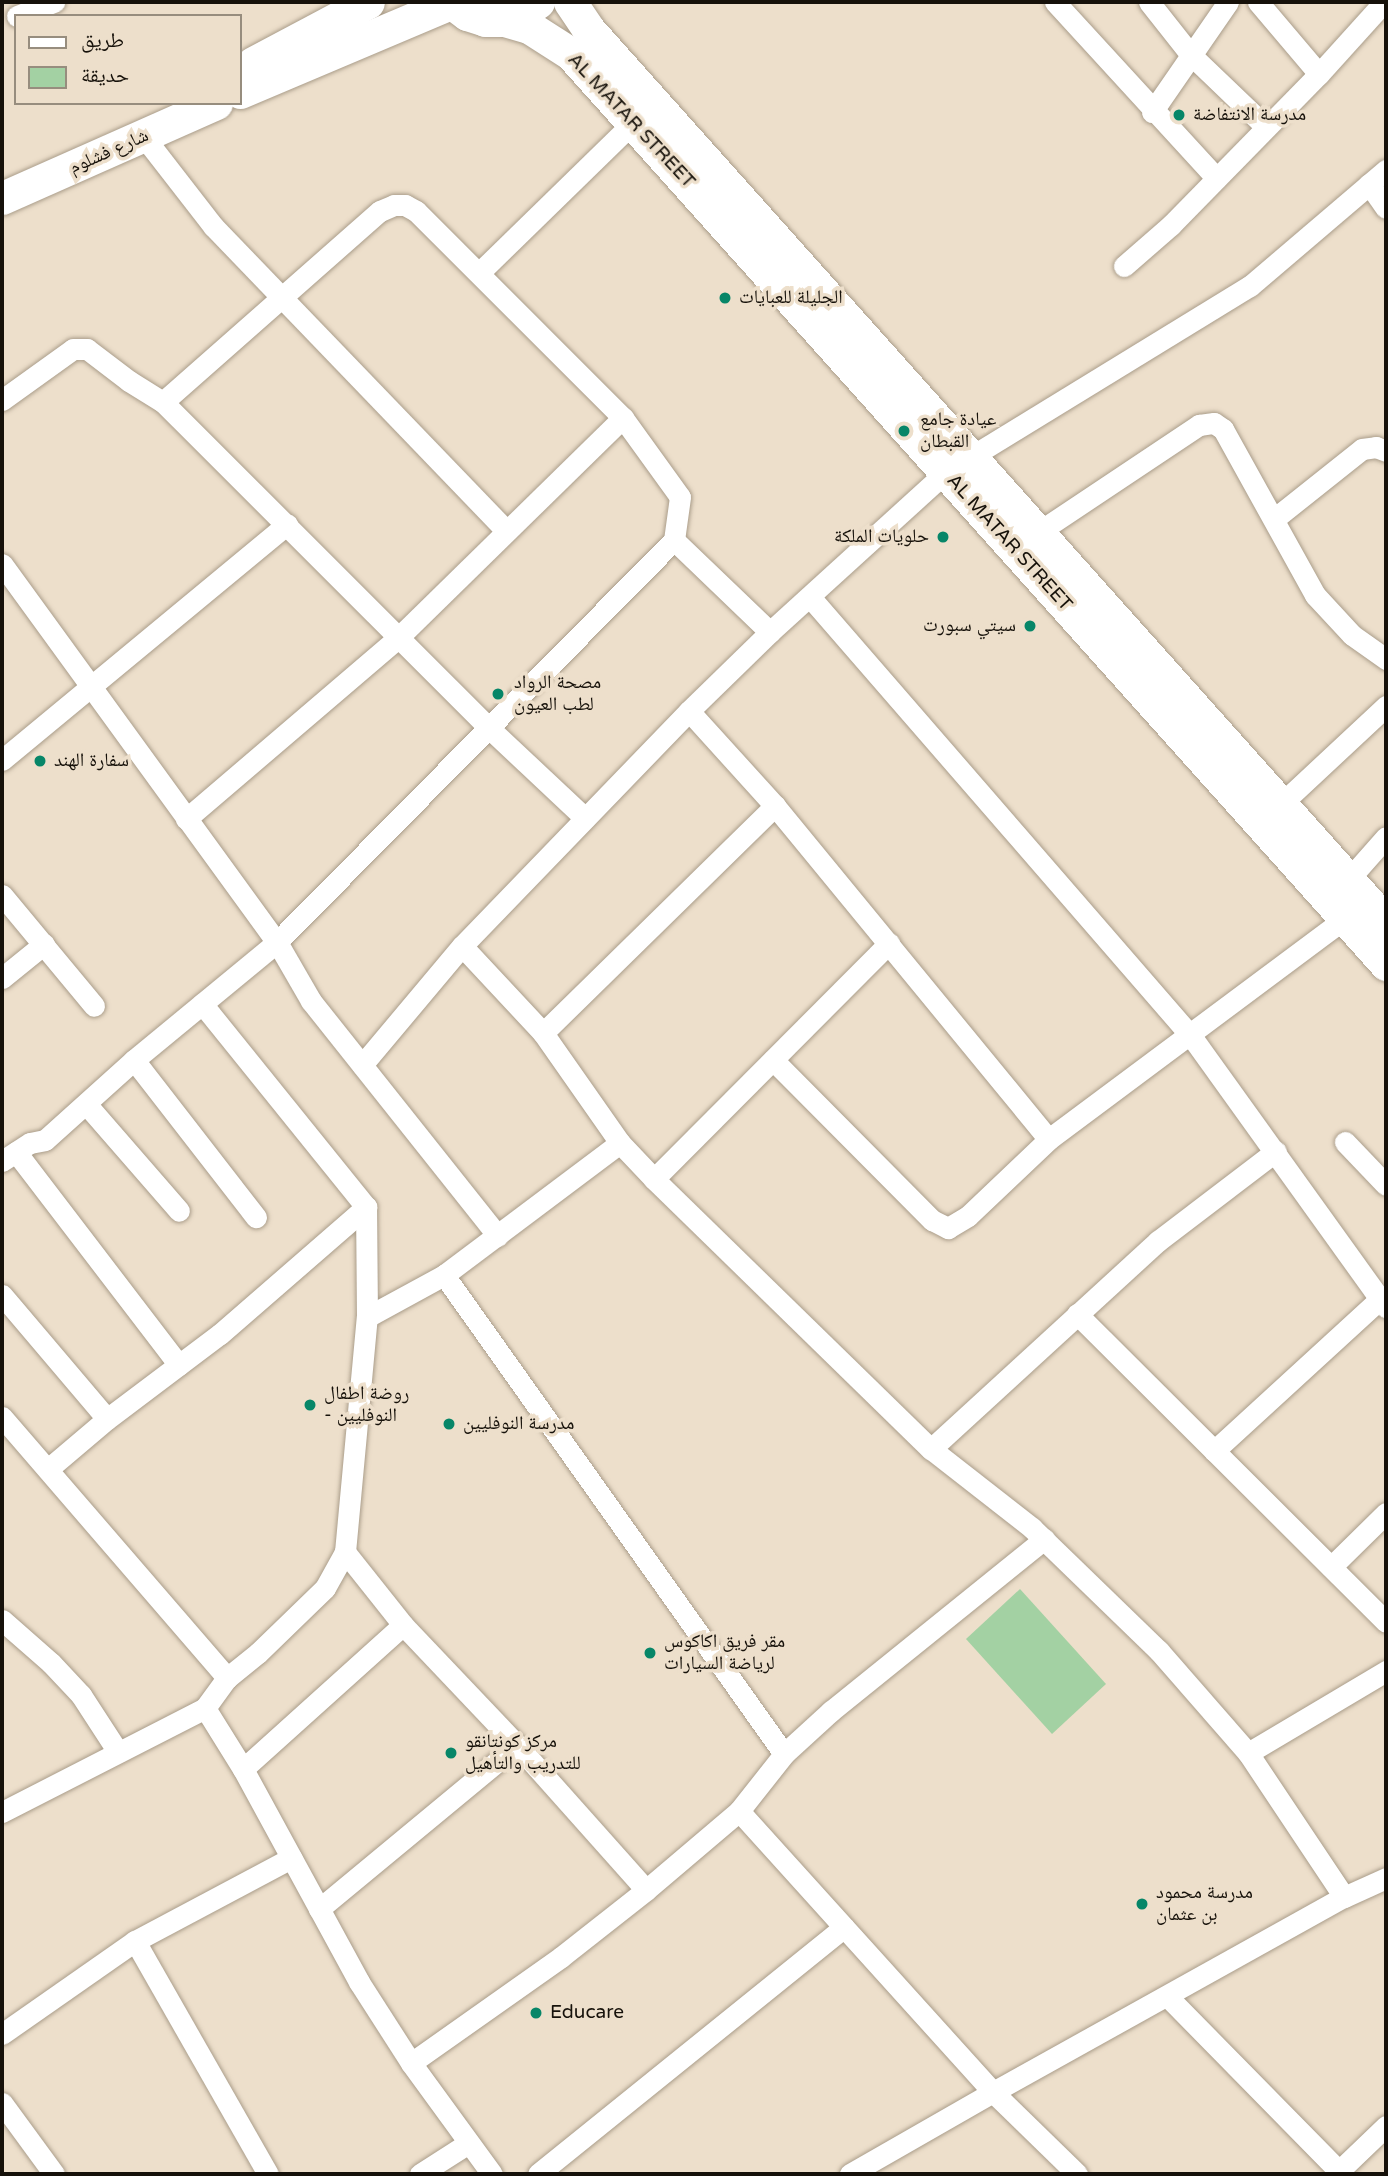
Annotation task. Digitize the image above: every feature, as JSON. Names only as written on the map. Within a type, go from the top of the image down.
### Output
[{"type":"main road","points":[[242,68],[368,2]]},
{"type":"main road","points":[[242,91],[451,2]]},
{"type":"main road","name":"AL MATAR STREET","points":[[451,2],[467,14],[485,20],[504,20],[529,27],[571,54],[957,464],[1362,905],[1386,964]]},
{"type":"main road","points":[[504,20],[520,14],[538,2]]},
{"type":"main road","points":[[570,2],[588,29],[957,464],[1037,533],[1281,804],[1362,905]]},
{"type":"main road","name":"شارع فشلوم","points":[[2,177],[164,105]]},
{"type":"main road","name":"شارع فشلوم","points":[[2,198],[212,105]]},
{"type":"street","points":[[21,14],[54,2]]},
{"type":"street","points":[[1055,2],[1152,112],[1216,178]]},
{"type":"street","points":[[1149,2],[1190,54],[1266,128]]},
{"type":"street","points":[[1152,112],[1228,2]]},
{"type":"street","points":[[1258,2],[1319,74]]},
{"type":"street","points":[[1124,266],[1171,225],[1319,74],[1384,2]]},
{"type":"street","points":[[479,273],[634,122]]},
{"type":"street","points":[[144,137],[208,220],[506,530]]},
{"type":"street","points":[[362,1065],[462,946],[690,711],[770,632],[957,464],[1156,346],[1250,286],[1386,170]]},
{"type":"street","points":[[1368,184],[1386,208]]},
{"type":"street","points":[[163,402],[279,296],[380,211],[394,205],[405,205],[416,211],[623,418],[680,497],[674,540],[277,942],[134,1060],[45,1140],[30,1143],[9,1156],[179,1366]]},
{"type":"street","points":[[2,400],[73,349],[87,349],[129,381],[163,402],[400,636],[488,727],[585,818]]},
{"type":"street","points":[[597,392],[606,434]]},
{"type":"street","points":[[186,819],[400,636],[623,418]]},
{"type":"street","points":[[1037,533],[1199,425],[1209,422],[1223,429],[1315,595],[1352,635],[1386,659]]},
{"type":"street","points":[[1274,519],[1362,449],[1376,447],[1386,451]]},
{"type":"street","points":[[2,760],[287,524]]},
{"type":"street","points":[[674,540],[770,632]]},
{"type":"street","points":[[2,564],[277,942],[311,1001],[498,1236]]},
{"type":"street","points":[[810,597],[1191,1036],[1383,1303],[1214,1451]]},
{"type":"street","points":[[1281,804],[1386,706]]},
{"type":"street","points":[[690,711],[775,806],[1049,1139]]},
{"type":"street","points":[[543,1033],[775,806]]},
{"type":"street","points":[[773,1060],[941,1226],[948,1228],[968,1216],[1049,1139],[1191,1036],[1285,961],[1362,905],[1386,836]]},
{"type":"street","points":[[2,895],[94,1006]]},
{"type":"street","points":[[654,1179],[889,943]]},
{"type":"street","points":[[2,978],[44,944]]},
{"type":"street","points":[[462,946],[543,1033],[620,1143],[654,1179],[931,1449],[1044,1539],[1159,1651],[1248,1753],[1344,1897]]},
{"type":"street","points":[[2,1812],[205,1708],[227,1678],[325,1588],[345,1552],[366,1317],[366,1207],[202,1004]]},
{"type":"street","points":[[134,1060],[256,1217]]},
{"type":"street","points":[[87,1105],[179,1211]]},
{"type":"street","points":[[1345,1142],[1386,1185]]},
{"type":"street","points":[[366,1317],[444,1275],[620,1143]]},
{"type":"street","points":[[931,1449],[1158,1241],[1276,1152]]},
{"type":"street","points":[[48,1469],[319,1251],[366,1207]]},
{"type":"street","points":[[444,1275],[784,1754]]},
{"type":"street","points":[[2,1295],[107,1419]]},
{"type":"street","points":[[1077,1314],[1386,1622]]},
{"type":"street","points":[[2,1417],[227,1678]]},
{"type":"street","points":[[1331,1567],[1386,1513]]},
{"type":"street","points":[[411,2063],[561,1957],[646,1890],[739,1811],[784,1754],[865,1681],[1044,1539]]},
{"type":"street","points":[[345,1552],[403,1625],[517,1745],[646,1890]]},
{"type":"street","points":[[2,1620],[51,1663],[81,1695],[118,1752]]},
{"type":"street","points":[[243,1769],[403,1625]]},
{"type":"street","points":[[1248,1753],[1386,1671]]},
{"type":"street","points":[[205,1708],[243,1769],[359,1982],[467,2144],[492,2174]]},
{"type":"street","points":[[319,1909],[517,1745]]},
{"type":"street","points":[[739,1811],[993,2092],[1077,2174]]},
{"type":"street","points":[[2,2034],[135,1941],[291,1858]]},
{"type":"street","points":[[850,2174],[1344,1897],[1386,1878]]},
{"type":"street","points":[[538,2174],[844,1927]]},
{"type":"street","points":[[135,1941],[268,2174]]},
{"type":"street","points":[[1167,1996],[1340,2173],[1386,2126]]},
{"type":"street","points":[[2,2103],[54,2174]]},
{"type":"street","points":[[420,2174],[467,2144]]},
{"type":"green space","points":[[1020,1589],[1106,1684],[1052,1734],[966,1639]]},
{"type":"place","name":"مدرسة الانتفاضة","points":[[1179,115]]},
{"type":"place","name":"الجليلة للعبايات","points":[[725,298]]},
{"type":"place","name":"عيادة جامع القبطان","points":[[904,431]]},
{"type":"place","name":"حلويات الملكة","points":[[943,537]]},
{"type":"place","name":"سيتي سبورت","points":[[1030,626]]},
{"type":"place","name":"مصحة الرواد لطب العيون","points":[[498,694]]},
{"type":"place","name":"سفارة الهند","points":[[40,761]]},
{"type":"place","name":"روضة اطفال - النوفليين","points":[[310,1405]]},
{"type":"place","name":"مدرسة النوفليين","points":[[449,1424]]},
{"type":"place","name":"مقر فريق اكاكوس لرياضة السيارات","points":[[650,1653]]},
{"type":"place","name":"مركز كونتانقو للتدريب والتأهيل","points":[[451,1753]]},
{"type":"place","name":"مدرسة محمود بن عثمان","points":[[1142,1904]]},
{"type":"place","name":"Educare","points":[[536,2013]]}]
